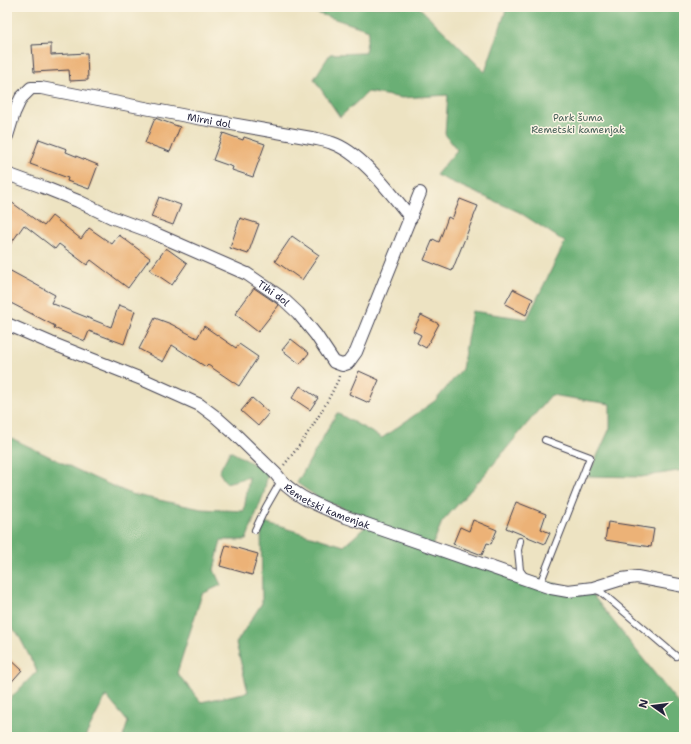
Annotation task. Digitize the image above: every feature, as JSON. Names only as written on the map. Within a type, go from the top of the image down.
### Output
[{"type":"street","name":"Mirni dol","points":[[7,136],[14,113],[21,98],[31,88],[41,88],[175,114],[317,139],[333,143],[348,151],[361,161],[379,180],[410,218]]},
{"type":"street","name":"Tihi dol","points":[[7,174],[71,198],[247,274],[282,298],[303,319],[334,362],[342,365]]},
{"type":"street","points":[[342,365],[348,363],[356,352],[420,193]]},
{"type":"street","name":"Remetski kamenjak","points":[[7,324],[144,380],[200,405],[234,433],[296,493],[343,516],[551,588],[568,591],[593,588],[622,579],[637,578],[684,586]]},
{"type":"lane","points":[[540,584],[590,457],[545,440]]},
{"type":"lane","points":[[255,530],[279,478]]},
{"type":"lane","points":[[520,541],[518,550],[520,570],[527,580]]},
{"type":"lane","points":[[593,588],[601,592],[676,656]]},
{"type":"path","points":[[279,478],[327,403],[338,380],[342,365]]},
{"type":"green space","name":"Park šuma Remetski kamenjak","points":[[298,7],[419,7],[485,72],[507,7],[684,7],[684,470],[641,477],[588,476],[610,428],[610,404],[551,395],[487,472],[442,522],[430,551],[591,593],[678,703],[684,705],[684,737],[123,737],[128,722],[106,696],[85,737],[7,737],[7,702],[37,671],[18,634],[7,623],[7,436],[131,494],[201,509],[244,511],[249,477],[226,483],[219,472],[230,451],[268,472],[264,493],[246,540],[221,540],[214,570],[221,585],[202,594],[177,673],[201,702],[248,692],[236,643],[262,603],[261,521],[344,546],[373,520],[320,499],[297,483],[337,413],[382,438],[436,400],[462,369],[472,311],[527,319],[565,242],[519,212],[436,175],[457,150],[445,134],[448,95],[402,98],[368,92],[340,117],[314,79],[330,54],[365,53],[369,30]]},
{"type":"building","points":[[51,44],[51,55],[87,53],[88,80],[70,81],[69,70],[34,72],[32,45]]},
{"type":"building","points":[[155,118],[180,127],[170,152],[145,143]]},
{"type":"building","points":[[223,133],[243,140],[244,137],[265,144],[253,177],[232,170],[233,167],[213,160]]},
{"type":"building","points":[[39,139],[67,149],[66,152],[98,165],[89,189],[67,181],[68,178],[30,164]]},
{"type":"building","points":[[159,197],[181,205],[173,225],[151,217]]},
{"type":"building","points":[[7,199],[44,226],[52,216],[81,239],[89,228],[112,244],[119,235],[150,258],[128,288],[91,260],[87,265],[59,244],[55,249],[24,225],[7,249]]},
{"type":"building","points":[[460,199],[478,206],[452,271],[424,260],[433,239],[439,242],[448,217],[452,219]]},
{"type":"building","points":[[240,218],[259,224],[248,254],[230,248]]},
{"type":"building","points":[[292,236],[319,255],[302,280],[275,261]]},
{"type":"building","points":[[166,248],[187,263],[172,285],[150,270]]},
{"type":"building","points":[[7,269],[55,295],[51,303],[111,327],[119,305],[135,311],[124,344],[89,331],[85,341],[54,328],[55,326],[7,301]]},
{"type":"building","points":[[254,288],[279,305],[258,332],[235,314]]},
{"type":"building","points":[[513,289],[533,299],[526,315],[505,304]]},
{"type":"building","points":[[421,315],[439,324],[426,348],[417,343],[421,335],[413,331]]},
{"type":"building","points":[[155,318],[171,324],[197,338],[204,326],[236,348],[239,344],[258,357],[239,386],[208,365],[206,367],[172,345],[163,362],[139,349]]},
{"type":"building","points":[[291,339],[309,353],[300,364],[282,350]]},
{"type":"building","points":[[359,371],[379,380],[369,403],[349,394]]},
{"type":"building","points":[[300,386],[318,398],[310,410],[292,398]]},
{"type":"building","points":[[252,398],[269,413],[258,426],[241,411]]},
{"type":"building","points":[[516,502],[546,514],[541,529],[550,533],[545,544],[506,528]]},
{"type":"building","points":[[473,520],[497,530],[491,544],[487,543],[482,555],[453,544],[460,527],[469,531]]},
{"type":"building","points":[[608,522],[654,529],[651,547],[605,540]]},
{"type":"building","points":[[226,545],[258,554],[252,575],[220,566]]},
{"type":"building","points":[[7,656],[22,670],[7,687]]}]
